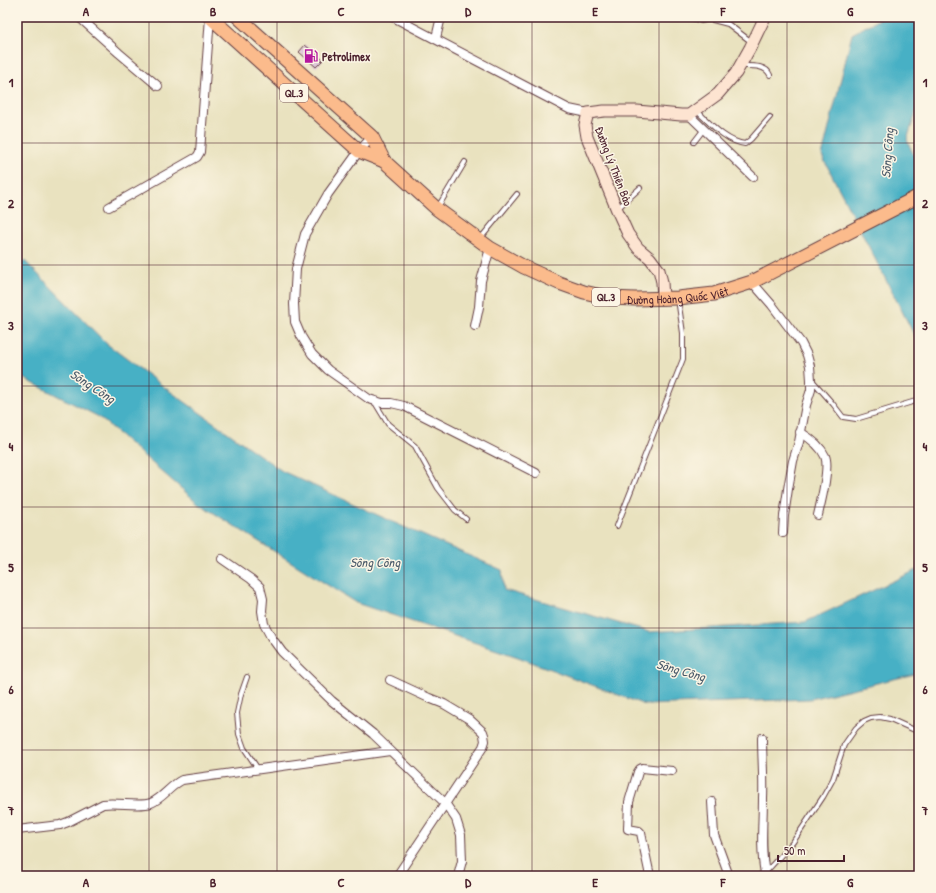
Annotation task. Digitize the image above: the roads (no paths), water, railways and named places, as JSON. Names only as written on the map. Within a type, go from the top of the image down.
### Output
[{"type":"highway","name":"Đường Hoàng Quốc Việt","points":[[210,17],[359,151],[384,161]]},
{"type":"highway","name":"Đường Hoàng Quốc Việt","points":[[238,17],[372,137],[384,161],[436,209],[490,248],[524,267],[559,283],[584,292],[610,298],[635,299],[663,299],[714,294],[752,282],[919,196]]},
{"type":"main road","points":[[692,112],[718,94],[736,73],[753,43],[765,17]]},
{"type":"main road","name":"Đường Lý Thiên Bảo","points":[[663,299],[662,282],[659,270],[650,258],[638,248],[628,234],[616,210],[587,136],[585,125],[588,113],[604,111],[637,111],[681,115],[692,112]]},
{"type":"street","points":[[79,17],[119,54],[158,86]]},
{"type":"street","points":[[109,207],[197,157],[200,152],[210,17]]},
{"type":"street","points":[[393,17],[436,38],[569,109],[588,113]]},
{"type":"street","points":[[436,38],[442,17]]},
{"type":"street","points":[[692,112],[704,129],[753,177]]},
{"type":"street","points":[[372,137],[359,151],[328,194],[305,234],[296,269],[294,304],[295,322],[301,336],[312,354],[328,370],[369,399],[382,403],[391,403],[404,406],[536,473]]},
{"type":"street","points":[[475,326],[479,307],[481,281],[490,248]]},
{"type":"street","points":[[752,282],[801,343],[807,355],[810,366],[811,390],[806,405],[788,489],[783,533]]},
{"type":"street","points":[[800,432],[810,438],[819,447],[825,455],[827,462],[818,515]]},
{"type":"street","points":[[222,559],[260,587],[263,598],[262,611],[264,624],[282,652],[332,701],[373,734],[445,803],[456,819],[461,835],[462,861],[458,876]]},
{"type":"street","points":[[390,680],[448,707],[469,719],[483,732],[484,736],[483,747],[397,876]]},
{"type":"street","points":[[762,738],[763,874]]},
{"type":"street","points":[[17,830],[60,825],[103,804],[151,803],[159,799],[182,780],[390,751]]},
{"type":"street","points":[[650,876],[641,833],[639,831],[628,829],[629,802],[640,769],[672,771]]},
{"type":"street","points":[[712,802],[714,835],[729,876]]},
{"type":"lane","points":[[689,17],[701,21],[709,19],[728,24],[753,43]]},
{"type":"lane","points":[[740,66],[755,66],[764,68],[768,70],[770,75]]},
{"type":"lane","points":[[692,112],[724,135],[738,143],[744,144],[751,139],[770,117]]},
{"type":"lane","points":[[694,142],[704,129]]},
{"type":"lane","points":[[436,209],[465,162]]},
{"type":"lane","points":[[616,210],[640,188]]},
{"type":"lane","points":[[479,241],[517,194]]},
{"type":"lane","points":[[617,526],[683,359],[683,333],[678,298]]},
{"type":"lane","points":[[811,380],[843,417],[856,419],[919,400]]},
{"type":"lane","points":[[374,400],[388,424],[415,446],[438,488],[455,510],[466,519]]},
{"type":"lane","points":[[247,677],[241,694],[237,713],[239,734],[244,748],[258,769]]},
{"type":"lane","points":[[763,874],[793,842],[823,796],[833,779],[844,745],[856,728],[864,721],[871,718],[880,717],[890,719],[919,732]]},
{"type":"water","name":"Sông Công","points":[[883,17],[919,17],[919,103],[907,140],[919,167],[919,344],[822,156],[852,34]]},
{"type":"water","name":"Sông Công","points":[[25,261],[107,344],[164,387],[282,471],[502,570],[504,590],[649,632],[805,622],[919,569],[919,673],[810,699],[645,705],[518,657],[356,603],[198,503],[99,417],[17,375],[17,262]]},
{"type":"place","name":"Petrolimex","points":[[311,56]]}]
